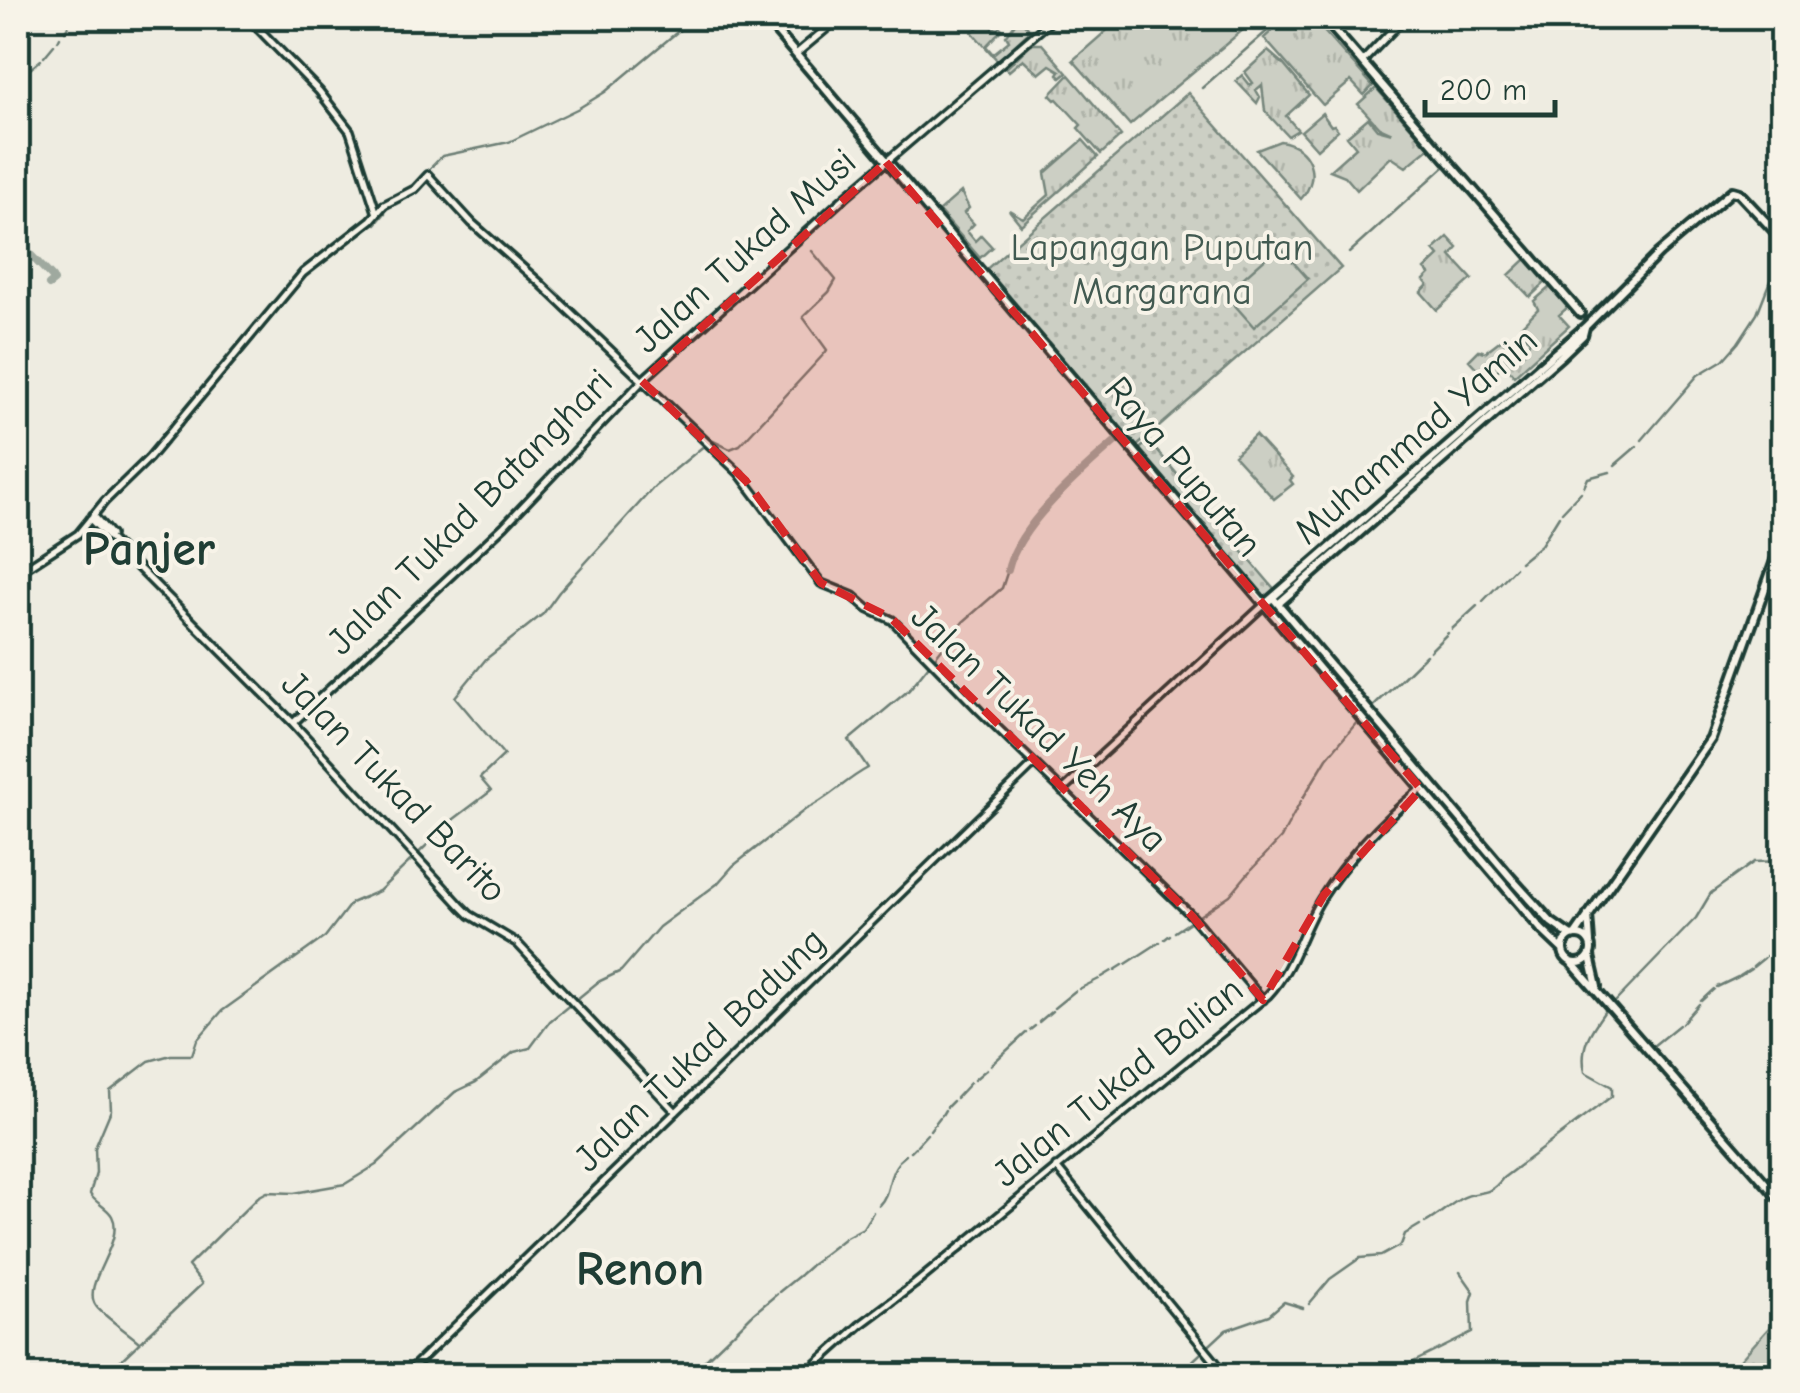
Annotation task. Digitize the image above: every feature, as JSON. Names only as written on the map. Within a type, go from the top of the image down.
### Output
[{"type":"main road","name":"Raya Puputan","points":[[765,18],[1420,789],[1563,950]]},
{"type":"main road","points":[[1324,18],[1580,313]]},
{"type":"main road","points":[[1583,327],[1732,191],[1739,193],[1782,239]]},
{"type":"main road","name":"Muhammad Yamin","points":[[1264,605],[1275,601],[1509,398],[1583,327],[1580,313],[1596,313]]},
{"type":"main road","points":[[1782,542],[1711,739],[1563,950],[1782,1202]]},
{"type":"main road","name":"Raya Puputan","points":[[1275,601],[1533,902],[1561,931],[1573,936]]},
{"type":"main road","points":[[1300,646],[1308,640]]},
{"type":"main road","points":[[1393,756],[1400,750]]},
{"type":"main road","points":[[1588,913],[1597,989]]},
{"type":"main road","points":[[1573,936],[1586,939],[1590,945]]},
{"type":"main road","points":[[1572,963],[1580,963],[1590,955]]},
{"type":"street","points":[[18,573],[71,541],[149,458],[295,282],[379,210],[345,124],[306,76],[248,18]]},
{"type":"street","points":[[796,54],[840,18]]},
{"type":"street","name":"Jalan Tukad Musi","points":[[642,381],[886,162],[1054,18]]},
{"type":"street","points":[[1363,60],[1404,18]]},
{"type":"street","name":"Jalan Tukad Yeh Aya","points":[[379,210],[410,192],[428,175],[472,223],[712,446],[751,487],[821,583],[853,596],[868,609],[892,620],[1192,916],[1263,1000]]},
{"type":"street","name":"Jalan Tukad Batanghari","points":[[293,723],[504,526],[642,381]]},
{"type":"street","name":"Jalan Tukad Barito","points":[[91,517],[293,723],[470,915],[517,943],[676,1112]]},
{"type":"street","points":[[1062,790],[1264,605]]},
{"type":"street","name":"Jalan Tukad Badung","points":[[404,1376],[1034,764]]},
{"type":"street","name":"Jalan Tukad Balian","points":[[803,1376],[860,1325],[907,1291],[1263,1000],[1290,964],[1324,895],[1370,836],[1420,789]]},
{"type":"street","points":[[1056,1167],[1227,1376]]},
{"type":"highlighted area","points":[[886,162],[1421,789],[1324,895],[1263,1000],[1192,916],[891,618],[821,583],[746,481],[642,381]]},
{"type":"green space","points":[[978,18],[991,18],[988,22],[993,28],[998,25],[1002,29],[986,46],[993,54],[1009,41],[1006,36],[1019,18],[1028,33],[998,61],[972,32],[980,26]]},
{"type":"green space","points":[[1121,18],[1257,18],[1130,125],[1073,60]]},
{"type":"green space","points":[[1286,18],[1312,18],[1373,86],[1364,95],[1351,81],[1323,105],[1264,38]]},
{"type":"green space","points":[[1031,44],[1042,44],[1067,73],[1061,78],[1060,71],[1050,65],[1039,74],[1023,59],[1009,71],[1006,68]]},
{"type":"green space","points":[[1268,51],[1309,95],[1286,116],[1298,130],[1288,136],[1265,111],[1262,85],[1256,90],[1260,97],[1257,103],[1236,81],[1242,75],[1250,85],[1253,83],[1245,72]]},
{"type":"green space","points":[[1069,75],[1121,136],[1101,154],[1078,128],[1081,125],[1050,95]]},
{"type":"green space","points":[[1376,88],[1429,148],[1406,167],[1391,157],[1357,190],[1345,176],[1330,170],[1356,147],[1347,136],[1368,118],[1377,129],[1392,133],[1379,127],[1358,104]]},
{"type":"green space","name":"Lapangan Puputan Margarana","points":[[1188,93],[1341,268],[1136,447],[983,272]]},
{"type":"green space","points":[[1322,113],[1338,130],[1317,149],[1301,131]]},
{"type":"green space","points":[[1083,140],[1098,157],[1021,225],[1009,210],[1023,218],[1049,195],[1045,173]]},
{"type":"green space","points":[[1280,141],[1299,149],[1310,163],[1311,181],[1301,199],[1257,150]]},
{"type":"green space","points":[[961,192],[969,208],[964,213],[974,224],[967,231],[975,241],[981,235],[992,247],[980,258],[939,211]]},
{"type":"green space","points":[[1448,237],[1458,248],[1451,256],[1472,279],[1437,310],[1421,292],[1428,285],[1424,280],[1430,274],[1425,269],[1439,256],[1434,250]]},
{"type":"green space","points":[[1279,246],[1308,279],[1254,327],[1225,294]]},
{"type":"green space","points":[[1527,258],[1547,281],[1530,297],[1509,275]]},
{"type":"green space","points":[[1551,286],[1569,306],[1559,315],[1569,326],[1514,376],[1505,364],[1487,379],[1469,360],[1479,350],[1485,352],[1502,339],[1516,358],[1526,351],[1530,341],[1519,328],[1538,309],[1534,301]]},
{"type":"green space","points":[[1255,435],[1293,477],[1293,484],[1274,499],[1234,455]]},
{"type":"green space","points":[[1149,441],[1277,592],[1264,603],[1136,452]]},
{"type":"green space","points":[[1782,1313],[1782,1375],[1727,1375]]},
{"type":"waterway","points":[[65,31],[73,18]]},
{"type":"waterway","points":[[384,201],[414,185],[442,156],[509,142],[579,108],[605,92],[694,18]]},
{"type":"waterway","points":[[1202,88],[1282,18]]},
{"type":"waterway","points":[[1316,18],[1375,84]]},
{"type":"waterway","points":[[58,41],[60,37]]},
{"type":"waterway","points":[[44,57],[54,45]]},
{"type":"waterway","points":[[30,69],[41,60]]},
{"type":"waterway","points":[[18,79],[26,72]]},
{"type":"waterway","points":[[1349,253],[1445,166],[1378,87]]},
{"type":"waterway","points":[[376,224],[385,213]]},
{"type":"waterway","points":[[18,242],[52,277],[54,281],[49,285]]},
{"type":"waterway","points":[[1642,440],[1698,375],[1723,360],[1738,343],[1757,314],[1782,250]]},
{"type":"waterway","points":[[139,1342],[99,1309],[93,1297],[115,1226],[110,1213],[90,1194],[96,1173],[95,1148],[111,1110],[110,1091],[149,1061],[192,1055],[197,1040],[222,1011],[325,937],[351,903],[379,891],[454,819],[491,791],[480,778],[504,755],[455,697],[486,659],[543,614],[655,486],[711,440],[730,449],[740,445],[825,353],[827,350],[803,317],[836,280],[812,251]]},
{"type":"waterway","points":[[1008,570],[1024,535],[1038,517],[1117,440]]},
{"type":"waterway","points":[[1615,465],[1637,446]]},
{"type":"waterway","points":[[1584,487],[1588,478],[1610,472]]},
{"type":"waterway","points":[[1562,512],[1581,492]]},
{"type":"waterway","points":[[1520,562],[1541,545],[1559,516]]},
{"type":"waterway","points":[[1483,601],[1515,568]]},
{"type":"waterway","points":[[104,1376],[202,1284],[188,1266],[258,1197],[267,1192],[294,1193],[345,1184],[376,1165],[455,1092],[476,1082],[514,1052],[530,1048],[550,1021],[598,982],[621,971],[659,927],[717,884],[733,866],[806,809],[868,768],[849,740],[909,690],[963,622],[1002,588],[1008,570]]},
{"type":"waterway","points":[[1452,629],[1477,606]]},
{"type":"waterway","points":[[1430,651],[1448,633]]},
{"type":"waterway","points":[[1372,708],[1426,655]]},
{"type":"waterway","points":[[1303,798],[1327,758],[1358,721]]},
{"type":"waterway","points":[[1252,869],[1281,838],[1301,801]]},
{"type":"waterway","points":[[1616,1001],[1696,918],[1711,893],[1754,862],[1782,861]]},
{"type":"waterway","points":[[1196,918],[1230,895],[1250,871]]},
{"type":"waterway","points":[[1175,932],[1190,922]]},
{"type":"waterway","points":[[1165,939],[1170,935]]},
{"type":"waterway","points":[[1126,964],[1160,942]]},
{"type":"waterway","points":[[1766,956],[1782,948]]},
{"type":"waterway","points":[[1753,967],[1764,958]]},
{"type":"waterway","points":[[1115,970],[1123,965]]},
{"type":"waterway","points":[[1740,976],[1751,969]]},
{"type":"waterway","points":[[1102,977],[1112,971]]},
{"type":"waterway","points":[[1717,987],[1738,977]]},
{"type":"waterway","points":[[1079,989],[1099,979]]},
{"type":"waterway","points":[[1701,1001],[1714,989]]},
{"type":"waterway","points":[[1054,1008],[1075,991]]},
{"type":"waterway","points":[[1682,1023],[1699,1004]]},
{"type":"waterway","points":[[1425,1223],[1460,1199],[1492,1189],[1612,1096],[1612,1087],[1585,1072],[1584,1062],[1588,1038],[1607,1008]]},
{"type":"waterway","points":[[1039,1022],[1052,1011]]},
{"type":"waterway","points":[[1653,1046],[1679,1025]]},
{"type":"waterway","points":[[1030,1030],[1035,1026]]},
{"type":"waterway","points":[[991,1065],[1026,1033]]},
{"type":"waterway","points":[[974,1080],[987,1069]]},
{"type":"waterway","points":[[956,1098],[970,1083]]},
{"type":"waterway","points":[[947,1107],[953,1101]]},
{"type":"waterway","points":[[942,1115],[945,1110]]},
{"type":"waterway","points":[[930,1130],[940,1117]]},
{"type":"waterway","points":[[917,1145],[927,1134]]},
{"type":"waterway","points":[[911,1151],[915,1147]]},
{"type":"waterway","points":[[899,1161],[906,1155]]},
{"type":"waterway","points":[[879,1205],[898,1163]]},
{"type":"waterway","points":[[846,1237],[863,1228],[873,1212]]},
{"type":"waterway","points":[[1309,1304],[1330,1279],[1360,1258],[1381,1256],[1401,1245],[1405,1234],[1420,1225]]},
{"type":"waterway","points":[[819,1258],[845,1238]]},
{"type":"waterway","points":[[811,1265],[818,1260]]},
{"type":"waterway","points":[[801,1274],[810,1266]]},
{"type":"waterway","points":[[1385,1376],[1472,1333],[1474,1292],[1460,1272]]},
{"type":"waterway","points":[[779,1292],[800,1275]]},
{"type":"waterway","points":[[753,1314],[777,1294]]},
{"type":"waterway","points":[[1159,1376],[1185,1368],[1226,1330],[1269,1315],[1284,1302],[1303,1308]]},
{"type":"waterway","points":[[734,1333],[752,1315]]},
{"type":"waterway","points":[[707,1358],[732,1334]]},
{"type":"waterway","points":[[689,1376],[705,1360]]},
{"type":"waterway","points":[[68,1376],[71,1370],[78,1376]]},
{"type":"district","name":"Panjer","points":[[149,549]]},
{"type":"district","name":"Renon","points":[[640,1269]]}]
